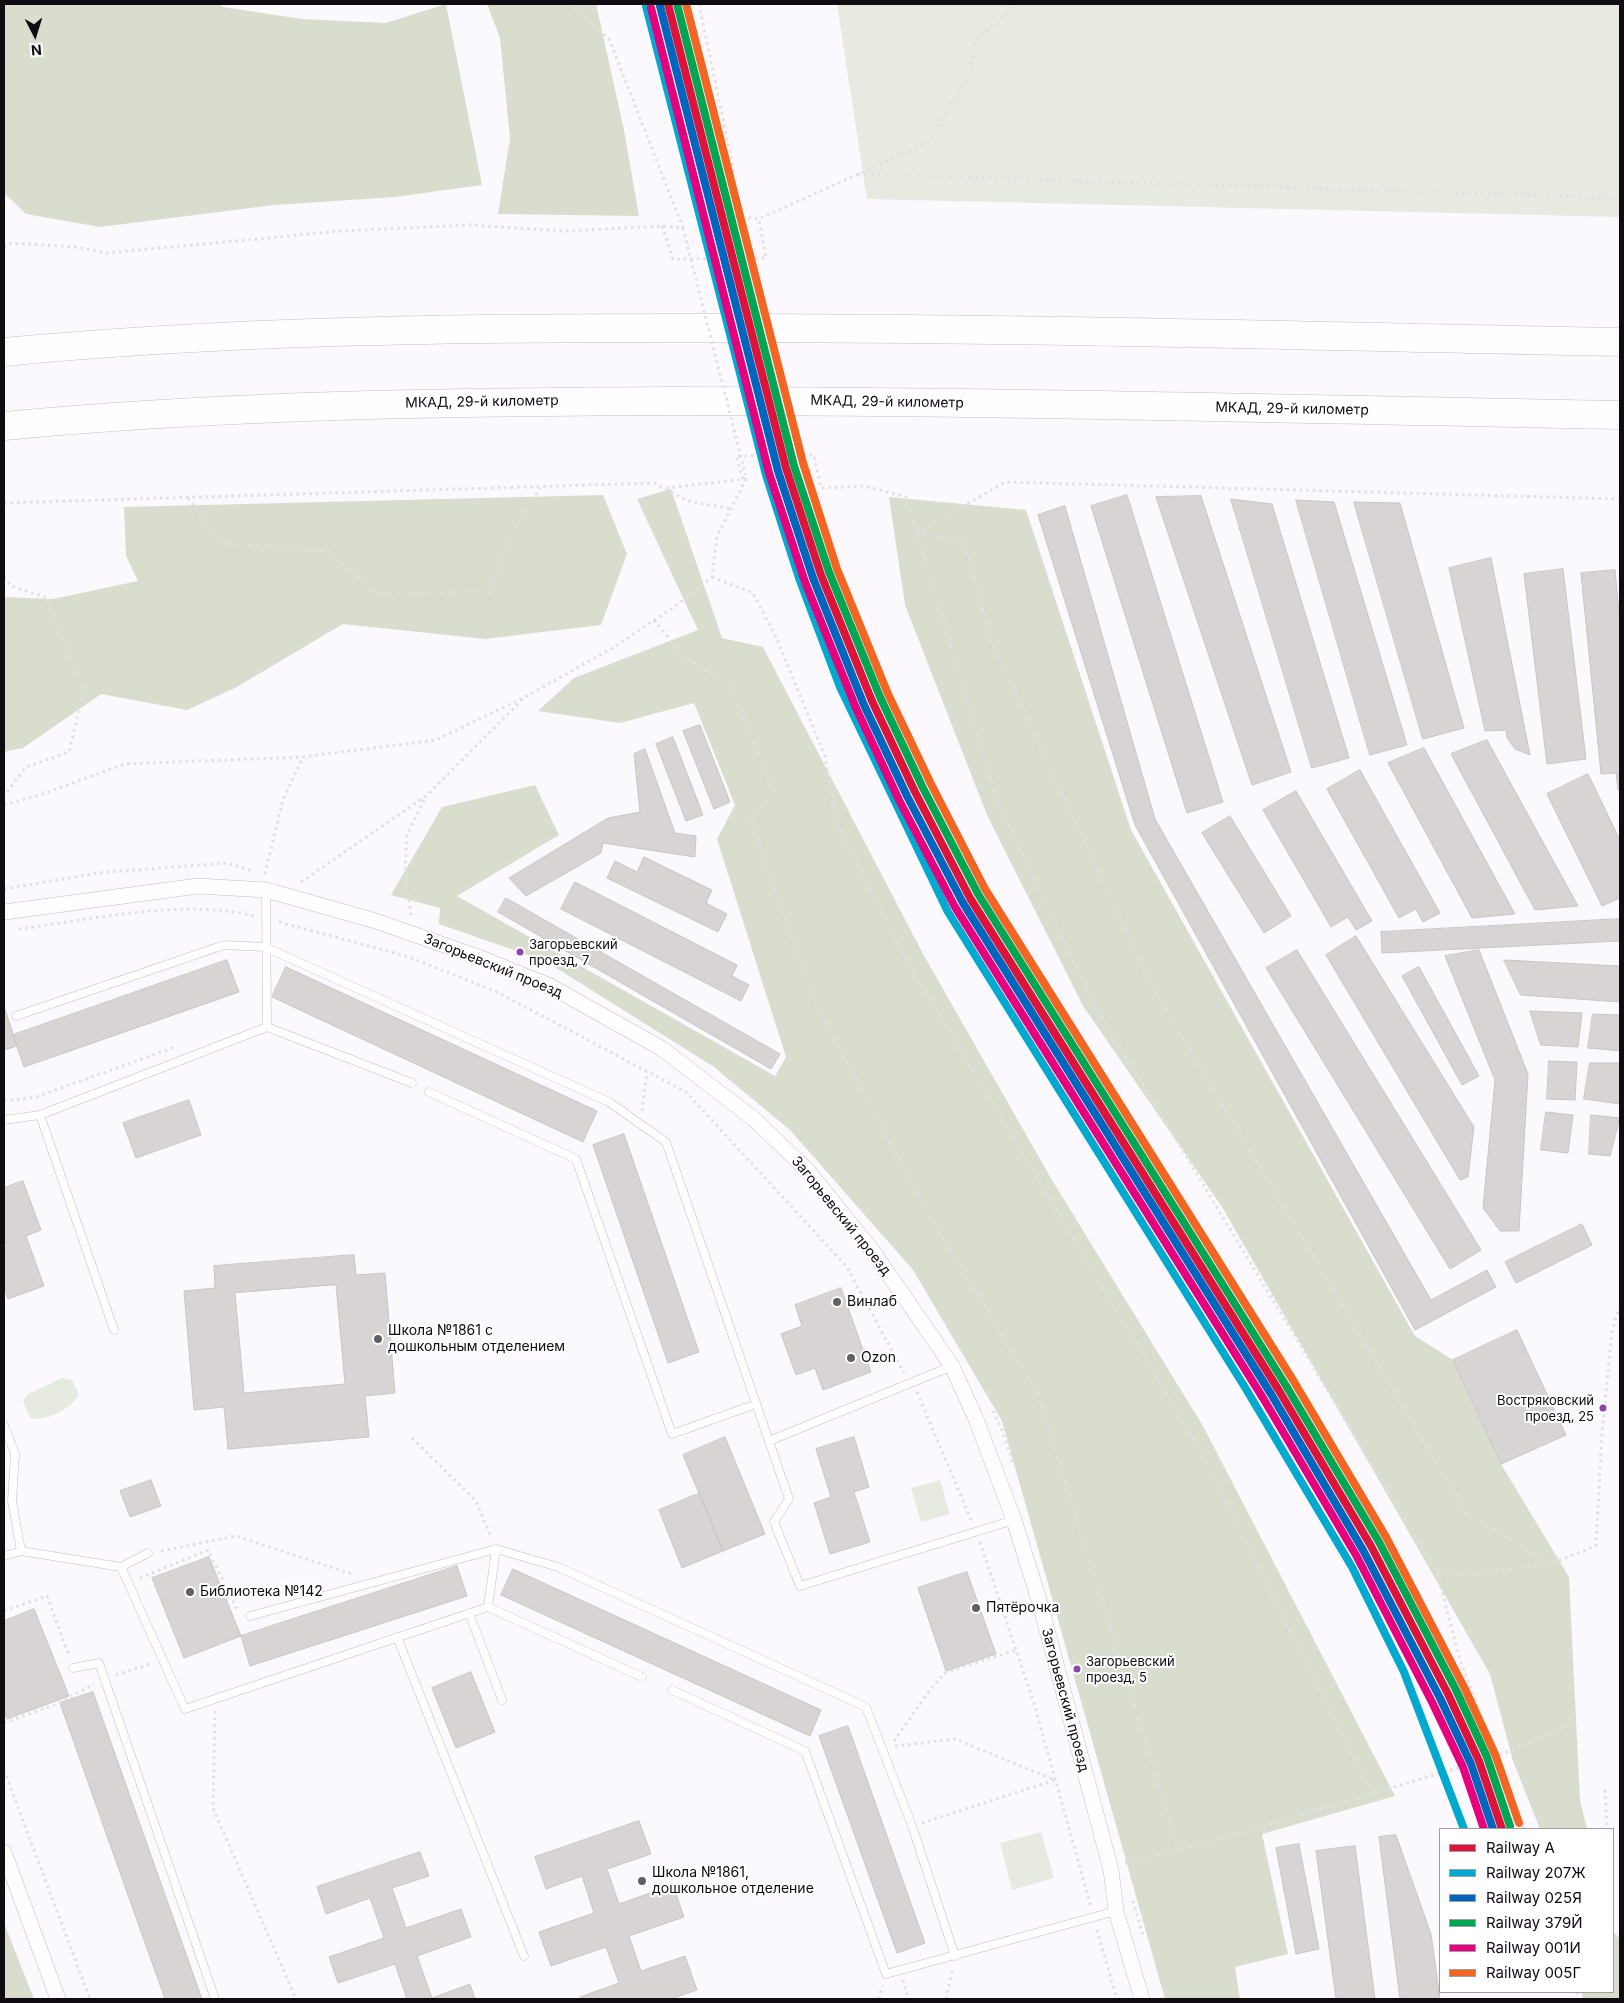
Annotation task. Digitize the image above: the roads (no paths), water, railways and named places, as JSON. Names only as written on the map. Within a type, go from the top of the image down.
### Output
[{"type":"highway","points":[[4,352],[71,345],[311,332],[544,327],[826,328],[1620,342]]},
{"type":"highway","name":"МКАД, 29-й километр","points":[[4,426],[77,419],[294,406],[544,401],[900,402],[1620,415]]},
{"type":"street","name":"Загорьевский проезд","points":[[4,912],[198,886],[270,883],[487,960],[550,986],[661,1048],[754,1119],[808,1171],[874,1252],[952,1366],[976,1419],[1014,1520],[1120,1869],[1116,1912],[1142,1999]]},
{"type":"street","points":[[4,1852],[58,1999]]},
{"type":"lane","points":[[267,1027],[265,947],[270,883]]},
{"type":"lane","points":[[16,1016],[224,945],[265,947],[609,1102],[666,1142],[789,1499],[774,1522],[800,1586],[976,1530],[1014,1520]]},
{"type":"lane","points":[[4,1120],[40,1115],[267,1027],[412,1083]]},
{"type":"lane","points":[[429,1092],[576,1159],[672,1434],[756,1404]]},
{"type":"lane","points":[[40,1115],[114,1330]]},
{"type":"lane","points":[[768,1441],[914,1384],[952,1366]]},
{"type":"lane","points":[[4,1425],[15,1454],[12,1501],[21,1551]]},
{"type":"lane","points":[[488,1607],[496,1549]]},
{"type":"lane","points":[[250,1616],[496,1549],[558,1567],[866,1707],[912,1826],[955,1956]]},
{"type":"lane","points":[[4,1556],[21,1551],[121,1566],[148,1553]]},
{"type":"lane","points":[[121,1566],[185,1709],[488,1607],[642,1676]]},
{"type":"lane","points":[[469,1613],[502,1700]]},
{"type":"lane","points":[[397,1637],[524,1956]]},
{"type":"lane","points":[[73,1668],[99,1664],[215,1999]]},
{"type":"lane","points":[[672,1690],[805,1751],[886,1974],[1116,1912]]},
{"type":"rail line","name":"A","points":[[668,4],[786,468],[821,575],[872,701],[915,792],[970,898],[1278,1389],[1371,1546],[1448,1694],[1479,1761],[1502,1828]]},
{"type":"rail line","name":"379Й","points":[[677,4],[794,466],[829,572],[880,697],[923,788],[978,894],[1285,1384],[1379,1542],[1456,1690],[1487,1757],[1510,1826]]},
{"type":"rail line","name":"005Г","points":[[686,4],[803,463],[837,569],[888,694],[931,784],[985,889],[1293,1380],[1386,1537],[1464,1687],[1495,1754],[1519,1823]]},
{"type":"rail line","name":"207Ж","points":[[646,6],[766,475],[799,578],[840,687],[948,912],[1246,1389],[1352,1567],[1404,1672],[1464,1828]]},
{"type":"rail line","name":"025Я","points":[[660,6],[778,471],[813,578],[864,705],[907,796],[963,903],[1271,1394],[1363,1550],[1440,1698],[1471,1764],[1493,1828]]},
{"type":"rail line","name":"001И","points":[[651,8],[769,473],[805,582],[856,708],[899,800],[955,907],[1263,1398],[1356,1555],[1432,1702],[1463,1767],[1484,1828]]},
{"type":"place","name":"Загорьевский проезд, 7","points":[[520,952]]},
{"type":"place","name":"Винлаб","points":[[837,1302]]},
{"type":"place","name":"Школа №1861 с дошкольным отделением","points":[[378,1339]]},
{"type":"place","name":"Ozon","points":[[851,1358]]},
{"type":"place","name":"Востряковский проезд, 25","points":[[1603,1408]]},
{"type":"place","name":"Библиотека №142","points":[[190,1592]]},
{"type":"place","name":"Пятёрочка","points":[[976,1608]]},
{"type":"place","name":"Загорьевский проезд, 5","points":[[1077,1669]]},
{"type":"place","name":"Школа №1861, дошкольное отделение","points":[[642,1881]]}]
